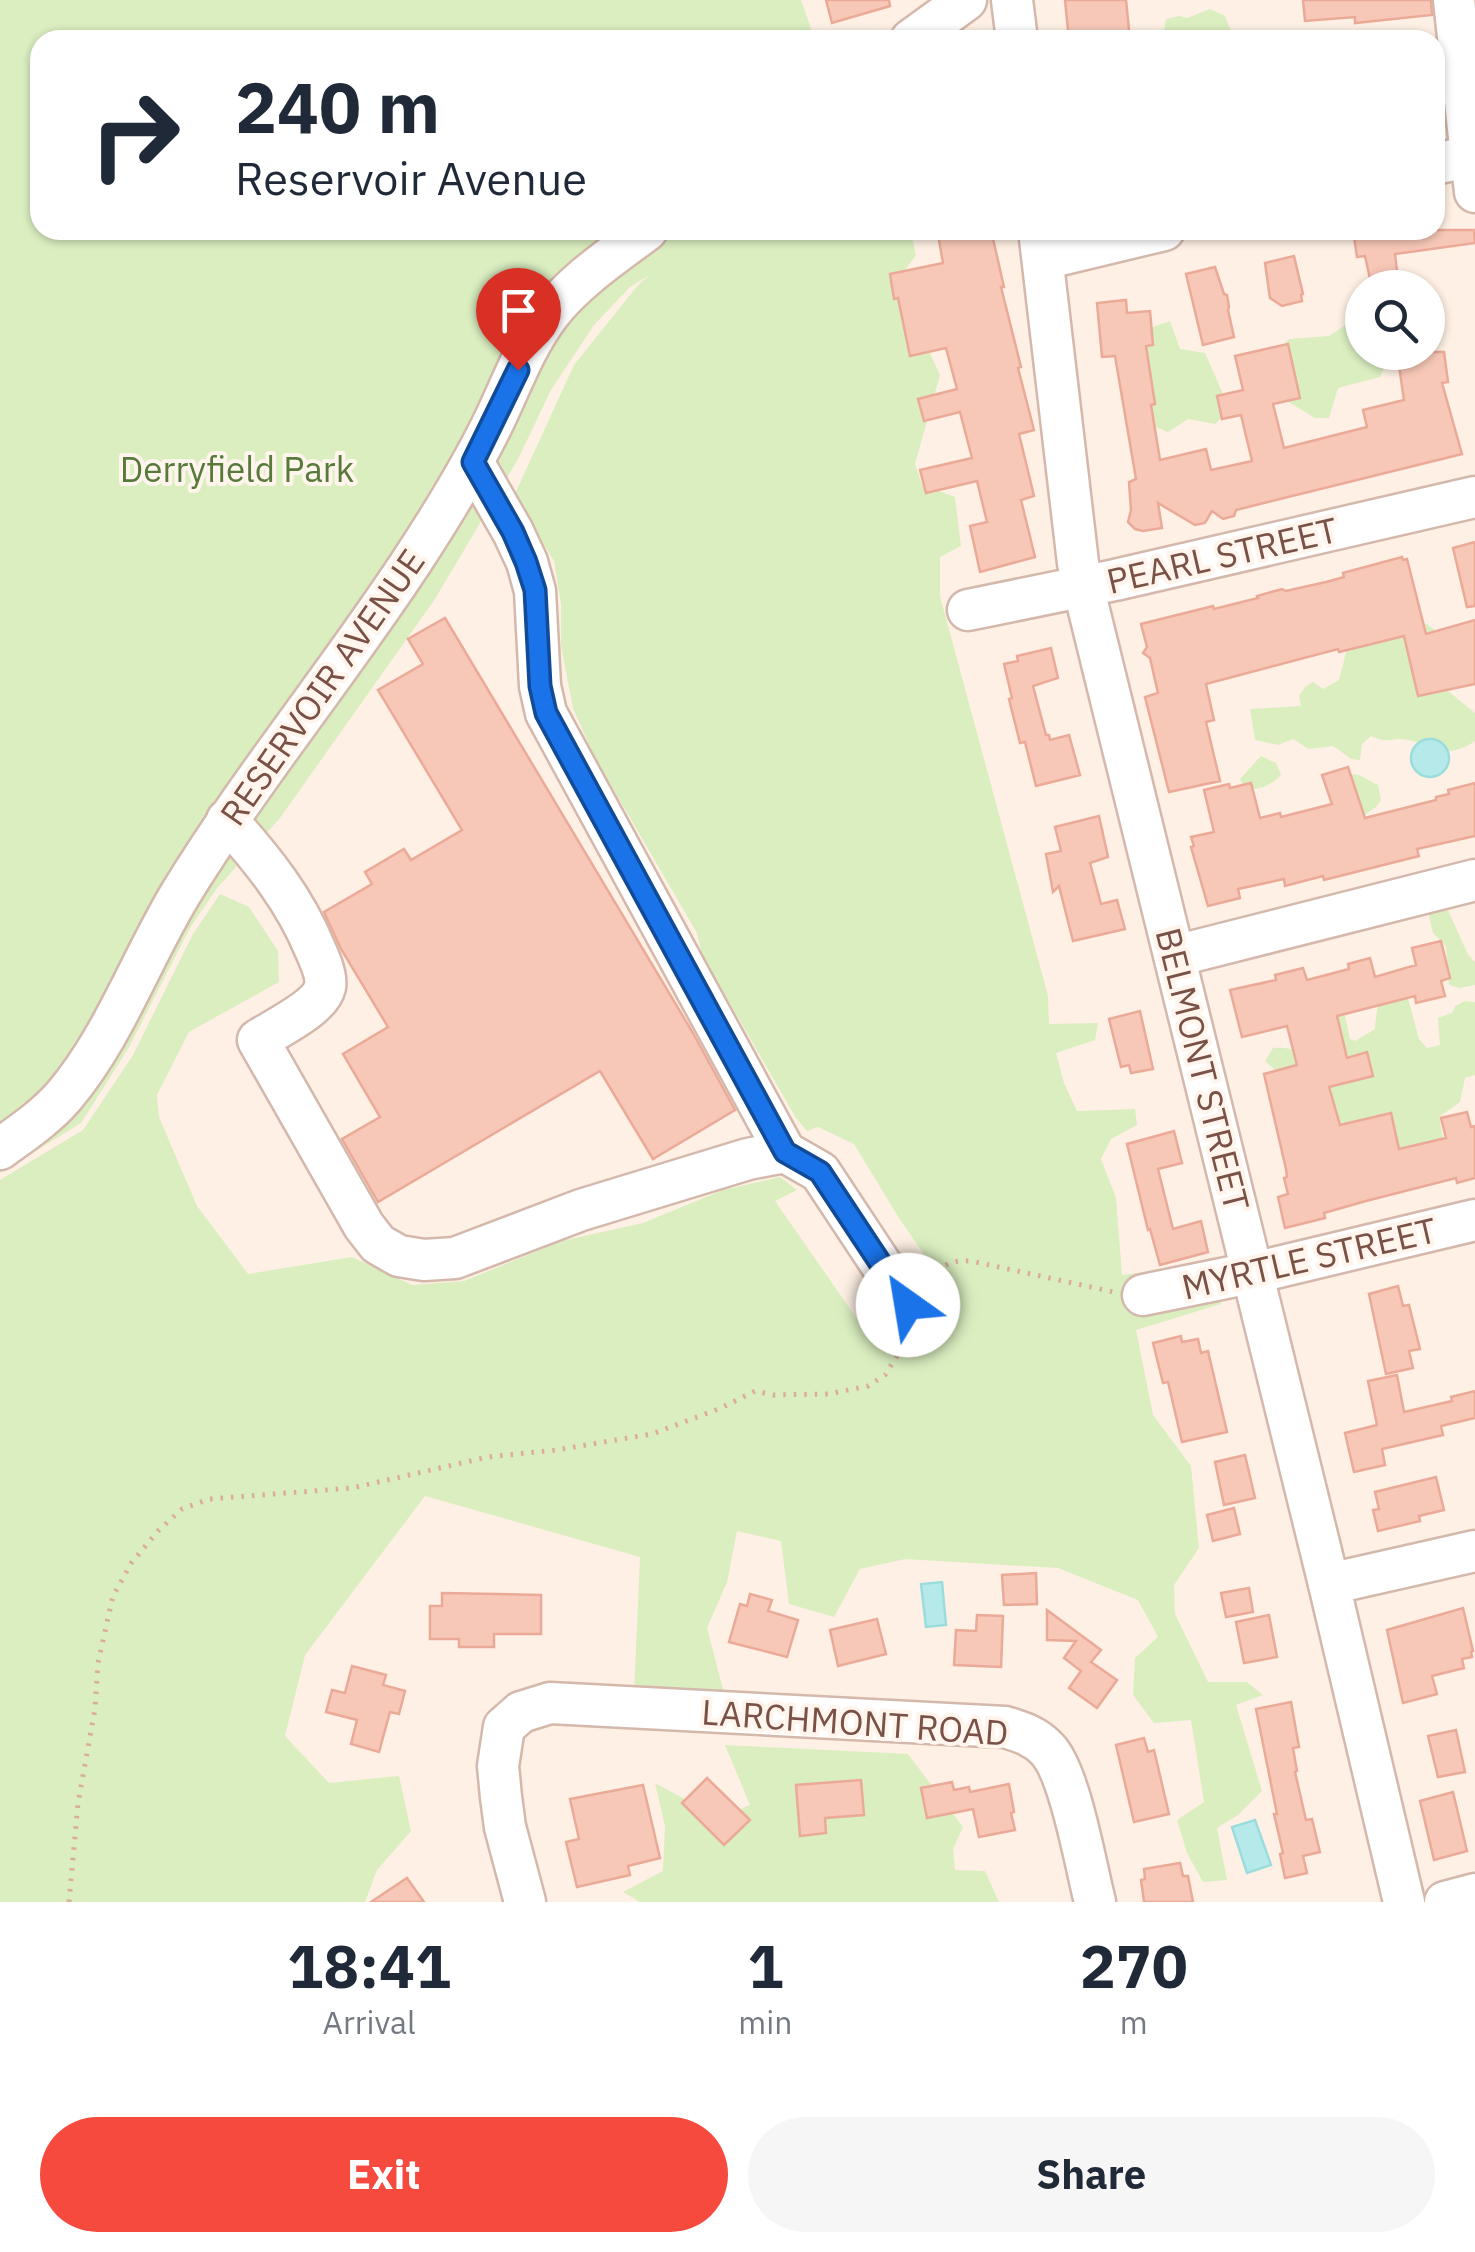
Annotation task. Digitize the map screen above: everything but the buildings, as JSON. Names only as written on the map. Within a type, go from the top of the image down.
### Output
[{"type":"street","points":[[925,30],[966,0]]},
{"type":"street","points":[[1012,0],[1015,30]]},
{"type":"street","points":[[1454,0],[1460,171]]},
{"type":"street","name":"RESERVOIR AVENUE","points":[[0,1149],[62,1098],[86,1068],[160,928],[227,820],[380,610],[473,462],[550,312],[634,240]]},
{"type":"street","points":[[1041,244],[1076,240]]},
{"type":"street","name":"BELMONT STREET","points":[[1041,244],[1083,586],[1404,1902]]},
{"type":"street","points":[[473,462],[513,532],[535,590],[540,686],[546,713],[785,1152],[820,1172],[908,1305]]},
{"type":"street","name":"PEARL STREET","points":[[968,610],[1475,497]]},
{"type":"street","points":[[227,820],[280,882],[322,965],[325,987],[315,1004],[258,1040],[378,1244],[399,1256],[424,1260],[455,1258],[581,1210],[748,1159],[785,1152]]},
{"type":"street","points":[[1175,956],[1475,880]]},
{"type":"street","name":"MYRTLE STREET","points":[[1143,1295],[1475,1220]]},
{"type":"street","points":[[1329,1584],[1475,1550]]},
{"type":"street","name":"LARCHMONT ROAD","points":[[525,1902],[506,1827],[498,1766],[504,1726],[521,1712],[550,1703],[1005,1727],[1030,1735],[1055,1758],[1066,1784],[1094,1902]]},
{"type":"street","points":[[1444,1902],[1475,1894]]},
{"type":"path","points":[[68,1902],[98,1663],[113,1596],[132,1562],[182,1509],[209,1500],[352,1488],[488,1457],[652,1434],[754,1391],[773,1395],[828,1394],[868,1386],[886,1375],[897,1356],[908,1305],[945,1265],[956,1261],[1100,1291],[1143,1295]]},
{"type":"green space","name":"Derryfield Park","points":[[0,0],[801,0],[812,30],[30,30],[30,240],[913,240],[916,255],[897,281],[940,375],[915,464],[922,485],[955,497],[961,546],[940,557],[940,596],[1048,996],[1049,1024],[1098,1023],[1095,1040],[1056,1053],[1064,1083],[1077,1111],[1135,1109],[1137,1125],[1111,1139],[1101,1159],[1116,1198],[1122,1275],[1211,1263],[1221,1304],[1136,1330],[1153,1415],[1191,1466],[1199,1548],[1174,1585],[1175,1614],[1208,1682],[1247,1682],[1263,1695],[1236,1705],[1262,1791],[1238,1815],[1217,1828],[1227,1880],[1203,1882],[1187,1853],[1177,1820],[1204,1802],[1191,1720],[1154,1723],[1133,1695],[1135,1658],[1158,1637],[1138,1600],[1058,1568],[905,1559],[860,1569],[834,1617],[789,1604],[781,1541],[737,1531],[727,1582],[707,1628],[724,1693],[634,1694],[640,1557],[425,1496],[305,1655],[285,1736],[329,1783],[399,1776],[411,1831],[377,1870],[365,1902],[0,1902],[0,1180],[83,1130],[133,1055],[193,934],[220,894],[249,907],[278,951],[279,982],[189,1032],[157,1095],[159,1117],[197,1206],[248,1274],[352,1257],[412,1285],[464,1281],[562,1241],[643,1223],[723,1190],[780,1177],[797,1190],[775,1201],[878,1349],[957,1291],[947,1288],[854,1144],[818,1127],[807,1131],[796,1118],[702,955],[697,933],[594,756],[573,708],[561,646],[561,604],[554,561],[514,496],[574,365],[651,274],[630,287],[594,325],[551,390],[518,459],[435,599],[280,818],[217,888],[190,928],[128,1049],[81,1123],[0,1173]]},
{"type":"green space","points":[[1210,9],[1225,16],[1230,30],[1164,30],[1166,19],[1187,18]]},
{"type":"green space","points":[[1170,321],[1180,349],[1205,353],[1230,410],[1215,424],[1188,419],[1168,432],[1151,425],[1135,391],[1153,327]]},
{"type":"green space","points":[[1345,325],[1345,370],[1383,370],[1380,377],[1338,388],[1329,418],[1315,418],[1282,398],[1275,355],[1289,339],[1329,336]]},
{"type":"green space","points":[[1427,624],[1436,631],[1459,628],[1419,675],[1416,697],[1448,691],[1475,713],[1475,741],[1447,751],[1403,739],[1371,736],[1362,744],[1360,760],[1351,759],[1333,746],[1309,749],[1293,739],[1278,745],[1255,740],[1250,709],[1301,706],[1299,696],[1305,687],[1313,682],[1323,689],[1339,680],[1346,636]]},
{"type":"green space","points":[[1261,756],[1276,763],[1281,775],[1265,786],[1246,790],[1240,779]]},
{"type":"green space","points":[[1343,773],[1359,775],[1378,785],[1381,800],[1363,816]]},
{"type":"green space","points":[[1448,910],[1475,962],[1475,985],[1449,985],[1446,946],[1433,933],[1428,911]]},
{"type":"green space","points":[[1403,980],[1419,1039],[1427,1048],[1440,1045],[1438,1018],[1452,1013],[1455,1006],[1465,1001],[1475,1002],[1475,1075],[1465,1078],[1460,1102],[1439,1117],[1443,1138],[1430,1148],[1417,1153],[1401,1148],[1389,1138],[1369,1156],[1265,1061],[1273,1048],[1317,1053],[1344,1042],[1333,1029],[1326,995],[1345,1016],[1350,1039],[1355,1041],[1375,1029],[1381,1000]]},
{"type":"green space","points":[[725,1745],[908,1754],[963,1827],[953,1849],[955,1870],[985,1871],[999,1902],[640,1902],[623,1892],[663,1871],[665,1826],[655,1783],[720,1818],[750,1805]]},
{"type":"water","points":[[1430,739],[1443,745],[1449,758],[1443,771],[1430,777],[1417,771],[1411,758],[1417,745]]},
{"type":"water","points":[[942,1582],[946,1625],[926,1627],[921,1584]]},
{"type":"water","points":[[1255,1820],[1271,1865],[1247,1873],[1232,1827]]},
{"type":"route","points":[[518,370],[473,462],[513,532],[535,590],[540,686],[546,713],[785,1152],[820,1172],[908,1305]]}]
